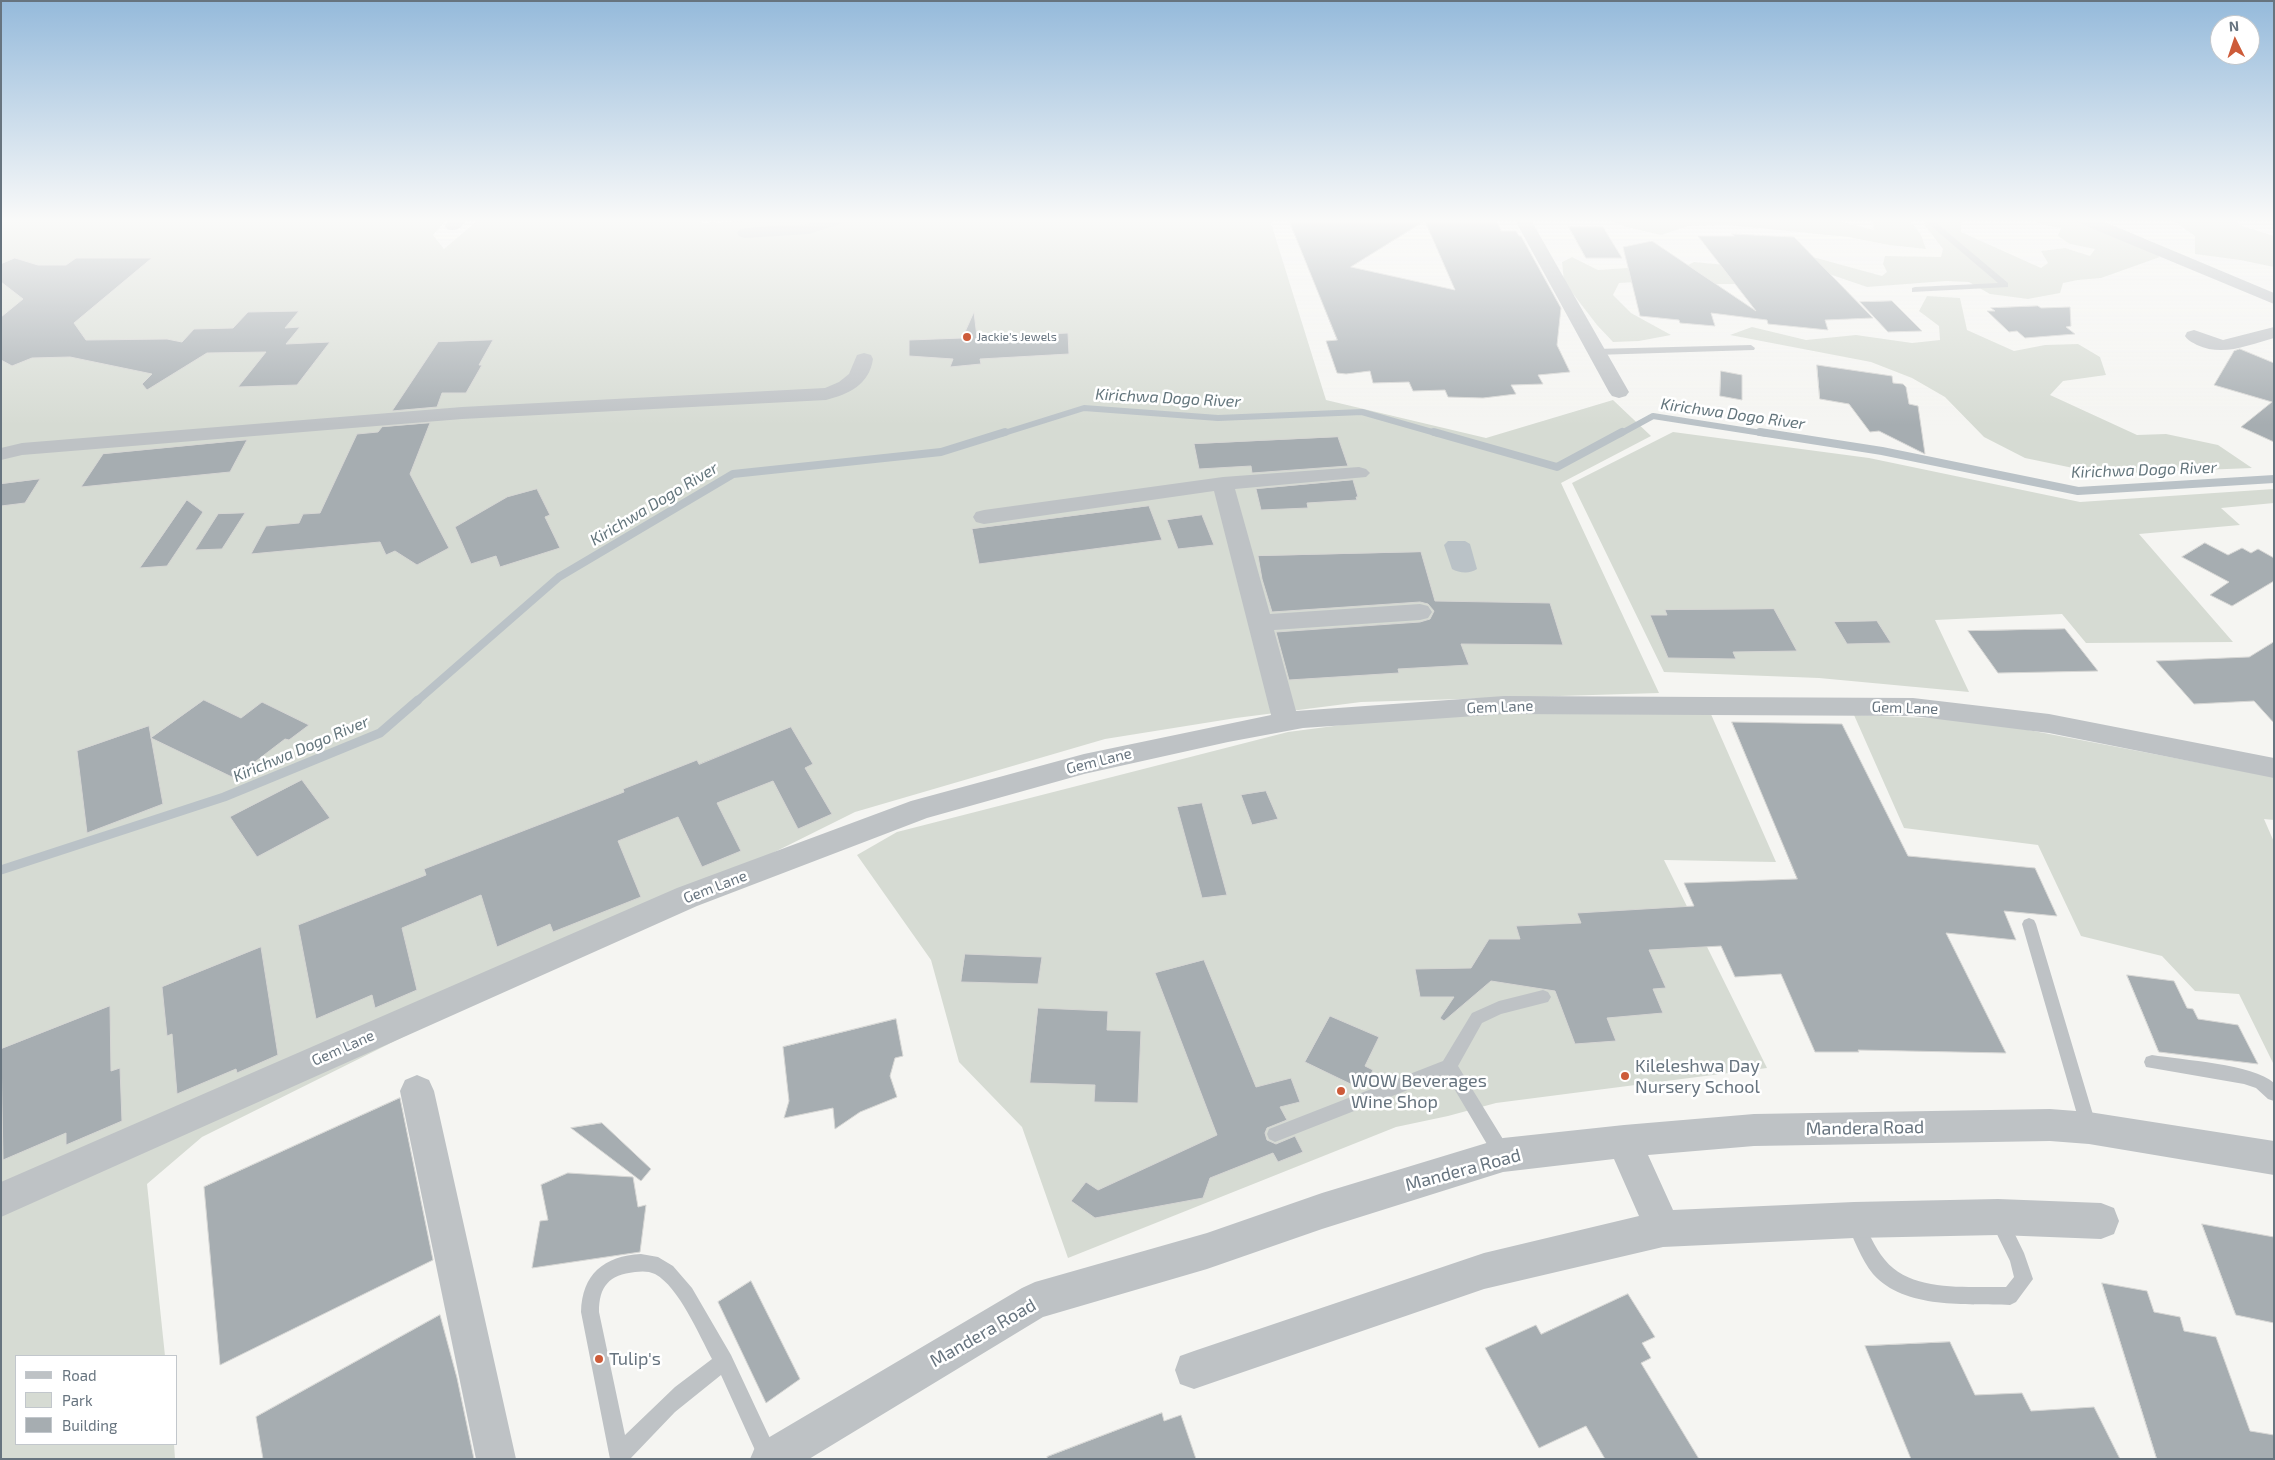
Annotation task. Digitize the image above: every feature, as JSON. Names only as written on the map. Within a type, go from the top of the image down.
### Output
[{"type":"street","points":[[1561,288],[1619,392]]},
{"type":"street","points":[[2248,288],[2274,299]]},
{"type":"street","points":[[2194,336],[2211,344],[2224,346],[2274,332]]},
{"type":"street","points":[[1,454],[22,448],[462,413],[826,394],[845,389],[857,378],[863,367],[864,359]]},
{"type":"street","points":[[984,517],[1223,483],[1359,473]]},
{"type":"street","points":[[1223,483],[1286,722]]},
{"type":"street","points":[[1260,623],[1420,612]]},
{"type":"street","name":"Gem Lane","points":[[1,1200],[687,897],[921,810],[1084,764],[1166,745],[1286,722],[1381,713],[1504,705],[1913,707],[1976,711],[2106,733],[2274,768]]},
{"type":"street","points":[[418,1091],[496,1459]]},
{"type":"street","name":"Mandera Road","points":[[769,1459],[1035,1301],[1207,1252],[1322,1211],[1503,1155],[1624,1141],[1754,1130],[2050,1125],[2089,1128],[2274,1158]]},
{"type":"street","points":[[1624,1141],[1663,1229]]},
{"type":"street","points":[[1194,1370],[1484,1271],[1663,1229],[1854,1220],[1998,1217],[2101,1221]]},
{"type":"lane","points":[[1915,290],[1943,288]]},
{"type":"lane","points":[[1596,352],[1751,348]]},
{"type":"lane","points":[[2028,924],[2089,1128]]},
{"type":"lane","points":[[1275,1134],[1449,1066],[1476,1018],[1499,1008],[1543,997]]},
{"type":"lane","points":[[2152,1062],[2244,1077],[2261,1082],[2274,1094]]},
{"type":"lane","points":[[1449,1066],[1503,1155]]},
{"type":"lane","points":[[1854,1220],[1870,1253],[1884,1273],[1908,1287],[1944,1293],[2010,1296],[2024,1279],[2018,1258],[1998,1217]]},
{"type":"lane","points":[[620,1457],[590,1312],[590,1291],[603,1275],[620,1266],[641,1263],[658,1266],[674,1278],[724,1362],[769,1459]]},
{"type":"lane","points":[[620,1457],[646,1426],[682,1392],[724,1362]]},
{"type":"green space","points":[[1,288],[1291,288],[1326,400],[1486,438],[1613,400],[1651,436],[1561,483],[1659,693],[1361,702],[1236,718],[1105,739],[855,812],[202,1137],[147,1184],[165,1355],[15,1355],[15,1445],[174,1445],[175,1459],[1,1459]]},
{"type":"green space","points":[[1569,288],[1616,288],[1613,295],[1631,313],[1671,335],[1639,341],[1613,342],[1597,325]]},
{"type":"green space","points":[[1980,288],[2061,288],[2060,293],[2028,299],[1990,294]]},
{"type":"green space","points":[[1927,296],[1960,298],[1967,330],[2014,351],[2045,345],[2078,344],[2100,357],[2106,375],[2063,381],[2050,395],[2137,435],[2166,434],[2218,445],[2252,468],[2102,474],[2025,458],[1984,437],[1945,397],[1912,378],[1871,362],[1730,335],[1752,327],[1806,340],[1856,335],[1912,343],[1940,340],[1939,326],[1919,311]]},
{"type":"green space","points":[[1673,432],[1869,458],[2080,502],[2274,489],[2274,503],[2221,508],[2240,525],[2139,534],[2233,642],[2086,643],[2062,614],[1935,620],[1969,692],[1819,678],[1664,672],[1572,483]]},
{"type":"green space","points":[[1710,712],[1776,862],[1664,860],[1767,1068],[1496,1103],[1396,1127],[1068,1258],[1022,1127],[959,1062],[931,960],[857,855],[897,832],[1288,732],[1380,720],[1498,713]]},
{"type":"green space","points":[[1854,715],[1976,720],[2274,777],[2274,820],[2264,819],[2274,842],[2274,1065],[2239,994],[2195,991],[2162,956],[2081,936],[2038,845],[1904,828]]},
{"type":"shaded area","points":[[1448,541],[1465,541],[1470,544],[1477,569],[1465,572],[1452,569],[1444,545]]},
{"type":"building","points":[[9,288],[116,288],[74,323],[86,340],[167,339],[182,342],[194,329],[233,328],[248,312],[299,311],[285,328],[300,327],[286,344],[330,342],[297,385],[238,387],[266,352],[207,353],[147,390],[142,384],[152,374],[70,357],[32,358],[12,366],[1,360],[1,317],[23,299]]},
{"type":"building","points":[[1316,288],[1447,288],[1455,290],[1454,288],[1550,288],[1561,308],[1557,345],[1570,372],[1538,375],[1543,384],[1511,385],[1516,394],[1483,398],[1448,397],[1445,390],[1413,391],[1409,382],[1373,383],[1370,371],[1346,374],[1337,373],[1326,341],[1337,340]]},
{"type":"building","points":[[1633,288],[1722,288],[1756,311],[1738,288],[1844,288],[1873,318],[1825,320],[1828,330],[1768,324],[1767,320],[1711,313],[1715,326],[1680,323],[1679,320],[1640,316]]},
{"type":"building","points":[[1892,301],[1922,331],[1888,332],[1860,302]]},
{"type":"building","points":[[2038,306],[2041,308],[2070,307],[2071,326],[2066,327],[2075,334],[2025,338],[2017,331],[2009,332],[1987,311],[1995,311],[1991,308]]},
{"type":"building","points":[[974,312],[977,337],[1068,333],[1069,354],[980,359],[981,364],[950,367],[953,359],[909,356],[909,340],[962,338]]},
{"type":"building","points":[[493,340],[479,365],[482,365],[466,393],[442,393],[437,407],[392,411],[438,342]]},
{"type":"building","points":[[2240,349],[2274,363],[2274,442],[2241,427],[2272,402],[2214,385],[2234,351]]},
{"type":"building","points":[[1817,365],[1892,376],[1893,383],[1903,384],[1906,387],[1909,404],[1918,406],[1925,454],[1879,431],[1870,432],[1849,404],[1820,399]]},
{"type":"building","points":[[1721,371],[1742,375],[1742,400],[1720,396]]},
{"type":"building","points":[[430,423],[410,474],[449,548],[417,565],[395,551],[386,555],[380,542],[251,554],[266,526],[299,523],[303,514],[320,513],[357,434],[378,432],[382,427]]},
{"type":"building","points":[[1338,437],[1348,466],[1252,473],[1251,466],[1199,469],[1194,444]]},
{"type":"building","points":[[247,440],[230,472],[81,487],[103,454]]},
{"type":"building","points":[[40,479],[25,503],[1,506],[1,484]]},
{"type":"building","points":[[1353,480],[1358,497],[1356,497],[1357,500],[1307,503],[1308,508],[1261,510],[1256,489]]},
{"type":"building","points":[[537,489],[550,515],[545,517],[560,548],[500,567],[496,556],[471,564],[455,527],[507,497]]},
{"type":"building","points":[[187,500],[203,512],[167,566],[140,568]]},
{"type":"building","points":[[1149,506],[1162,540],[979,564],[972,529]]},
{"type":"building","points":[[245,513],[222,549],[195,550],[218,514]]},
{"type":"building","points":[[1202,515],[1214,545],[1178,549],[1167,520]]},
{"type":"building","points":[[2205,543],[2228,555],[2242,548],[2251,553],[2258,549],[2274,558],[2274,581],[2232,606],[2210,595],[2229,582],[2182,557]]},
{"type":"building","points":[[1421,552],[1435,601],[1550,603],[1563,645],[1461,644],[1469,665],[1398,669],[1399,673],[1289,680],[1276,632],[1420,622],[1430,619],[1434,611],[1428,604],[1420,602],[1272,612],[1262,579],[1258,556]]},
{"type":"building","points":[[1774,609],[1797,651],[1733,652],[1736,659],[1668,658],[1650,615],[1667,615],[1665,610]]},
{"type":"building","points":[[1877,621],[1891,643],[1847,644],[1834,622]]},
{"type":"building","points":[[2065,629],[2098,671],[1998,673],[1968,631]]},
{"type":"building","points":[[2274,642],[2274,723],[2254,701],[2194,704],[2156,661],[2249,657]]},
{"type":"building","points":[[204,700],[241,718],[262,702],[309,725],[289,740],[285,739],[234,778],[151,738]]},
{"type":"building","points":[[1732,722],[1842,724],[1908,856],[2035,868],[2057,916],[2004,911],[2016,940],[1946,933],[2006,1053],[1858,1050],[1859,1052],[1815,1052],[1781,974],[1735,977],[1721,946],[1649,950],[1666,988],[1653,989],[1663,1013],[1607,1018],[1616,1041],[1575,1044],[1555,991],[1491,981],[1444,1021],[1440,1018],[1454,997],[1420,997],[1415,969],[1471,968],[1489,939],[1520,939],[1516,926],[1581,923],[1577,913],[1694,906],[1684,883],[1797,879]]},
{"type":"building","points":[[149,726],[163,804],[87,833],[77,751]]},
{"type":"building","points":[[791,727],[813,764],[805,768],[832,814],[798,829],[773,781],[717,803],[741,851],[702,867],[678,817],[618,841],[641,897],[553,932],[550,924],[497,947],[481,895],[402,928],[417,990],[375,1008],[372,995],[316,1019],[298,925],[426,875],[424,869],[624,792],[623,789],[697,760],[699,764]]},
{"type":"building","points":[[302,780],[330,818],[257,857],[230,817]]},
{"type":"building","points":[[1266,791],[1278,819],[1252,825],[1241,795]]},
{"type":"building","points":[[1202,803],[1227,895],[1202,898],[1177,807]]},
{"type":"building","points":[[261,947],[278,1055],[237,1073],[236,1069],[177,1094],[172,1034],[167,1036],[162,987]]},
{"type":"building","points":[[965,954],[1042,957],[1038,984],[961,982]]},
{"type":"building","points":[[1204,960],[1256,1087],[1291,1078],[1300,1102],[1280,1107],[1287,1120],[1267,1128],[1265,1133],[1267,1140],[1276,1144],[1295,1136],[1303,1152],[1278,1162],[1273,1153],[1210,1178],[1203,1198],[1095,1218],[1071,1201],[1086,1182],[1098,1190],[1217,1135],[1155,973]]},
{"type":"building","points":[[2127,975],[2174,981],[2187,1008],[2193,1009],[2198,1019],[2238,1025],[2258,1064],[2159,1052]]},
{"type":"building","points":[[110,1006],[111,1071],[120,1068],[122,1121],[66,1145],[66,1133],[3,1160],[1,1049]]},
{"type":"building","points":[[1038,1008],[1108,1011],[1107,1030],[1141,1031],[1138,1103],[1094,1102],[1095,1085],[1030,1083]]},
{"type":"building","points":[[1330,1016],[1379,1037],[1365,1066],[1373,1070],[1363,1090],[1305,1062]]},
{"type":"building","points":[[896,1019],[903,1056],[895,1058],[890,1076],[897,1097],[860,1112],[835,1129],[833,1108],[784,1118],[789,1101],[783,1047]]},
{"type":"building","points":[[400,1098],[433,1260],[220,1365],[204,1187]]},
{"type":"building","points":[[602,1123],[651,1169],[641,1181],[571,1128]]},
{"type":"building","points":[[568,1173],[633,1177],[638,1207],[646,1205],[640,1252],[532,1268],[540,1221],[548,1220],[541,1185]]},
{"type":"building","points":[[2202,1224],[2274,1237],[2274,1323],[2236,1315]]},
{"type":"building","points":[[751,1281],[800,1379],[766,1403],[718,1302]]},
{"type":"building","points":[[2102,1283],[2147,1291],[2154,1312],[2180,1317],[2184,1331],[2216,1337],[2250,1431],[2274,1435],[2274,1459],[2157,1459]]},
{"type":"building","points":[[1628,1294],[1655,1337],[1642,1343],[1651,1358],[1641,1363],[1699,1459],[1605,1459],[1586,1426],[1539,1448],[1485,1348],[1536,1325],[1541,1334]]},
{"type":"building","points":[[440,1315],[457,1378],[474,1459],[263,1459],[256,1417]]},
{"type":"building","points":[[1950,1342],[1975,1395],[2022,1393],[2031,1411],[2094,1407],[2120,1459],[1911,1459],[1865,1346]]},
{"type":"building","points":[[1162,1413],[1164,1421],[1181,1415],[1196,1459],[1048,1459],[1047,1457]]},
{"type":"waterway","name":"Kirichwa Dogo River","points":[[1001,434],[1084,408],[1218,418],[1362,412],[1439,434]]},
{"type":"waterway","name":"Kirichwa Dogo River","points":[[1620,434],[1653,416],[1768,434]]},
{"type":"waterway","name":"Kirichwa Dogo River","points":[[417,701],[559,577],[733,474],[941,452],[1005,432]]},
{"type":"waterway","name":"Kirichwa Dogo River","points":[[1434,432],[1557,467],[1622,432]]},
{"type":"waterway","name":"Kirichwa Dogo River","points":[[1760,432],[1882,451],[2078,491],[2274,479]]},
{"type":"waterway","name":"Kirichwa Dogo River","points":[[1,870],[224,797],[380,733],[418,700]]},
{"type":"place","name":"Jackie's Jewels","points":[[967,337]]},
{"type":"place","name":"Kileleshwa Day Nursery School","points":[[1625,1076]]},
{"type":"place","name":"WOW Beverages Wine Shop","points":[[1341,1091]]},
{"type":"place","name":"Tulip's","points":[[599,1359]]}]
